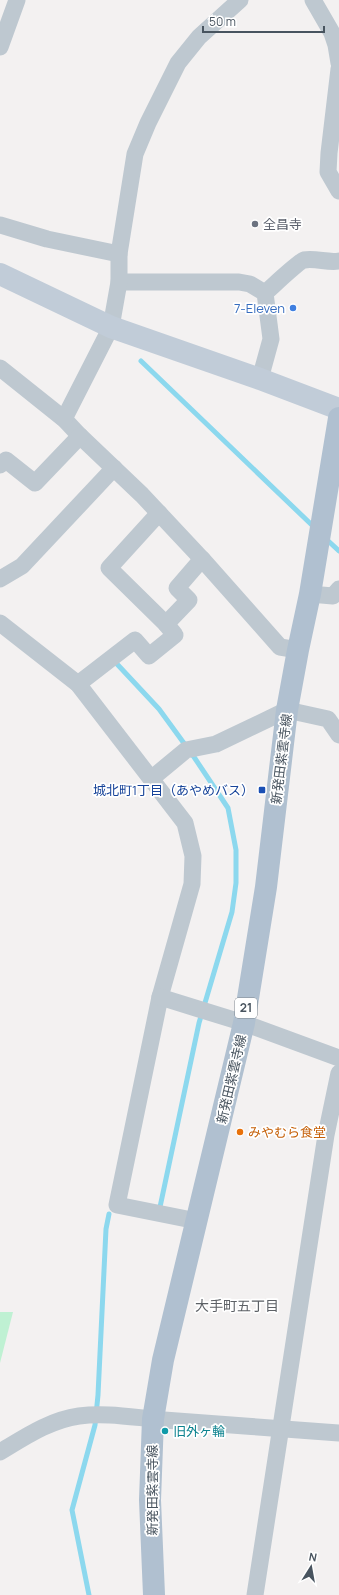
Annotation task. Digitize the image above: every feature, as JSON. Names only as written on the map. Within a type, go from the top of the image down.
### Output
[{"type":"main road","name":"新発田紫雲寺線","points":[[154,1595],[150,1500],[153,1420],[163,1360],[244,1024],[266,887],[287,710],[310,594],[339,418]]},
{"type":"street","points":[[0,46],[16,0]]},
{"type":"street","points":[[64,419],[111,327],[119,282],[119,254],[135,154],[148,123],[178,63],[199,37],[240,0]]},
{"type":"street","points":[[313,0],[332,33],[339,63]]},
{"type":"street","points":[[339,69],[328,166],[328,172],[339,191]]},
{"type":"street","points":[[0,225],[47,239],[119,254]]},
{"type":"street","points":[[266,293],[302,260],[339,261]]},
{"type":"street","points":[[0,274],[111,327],[260,379],[339,409]]},
{"type":"street","points":[[119,282],[239,282],[250,284],[266,293]]},
{"type":"street","points":[[260,379],[271,339],[266,293]]},
{"type":"street","points":[[0,368],[64,419],[114,468],[202,559],[280,647],[298,650]]},
{"type":"street","points":[[0,465],[6,460],[35,483],[80,436]]},
{"type":"street","points":[[0,579],[22,566],[114,468]]},
{"type":"street","points":[[78,684],[135,640],[149,656],[175,635],[166,624],[109,568],[159,513]]},
{"type":"street","points":[[166,624],[189,600],[177,588],[202,559]]},
{"type":"street","points":[[310,594],[333,596],[339,590]]},
{"type":"street","points":[[0,623],[78,684],[185,823],[193,856],[192,884],[160,997],[117,1205],[197,1221]]},
{"type":"street","points":[[151,779],[186,750],[216,744],[287,710],[328,719],[339,735]]},
{"type":"street","points":[[160,997],[244,1024],[339,1058]]},
{"type":"street","points":[[255,1595],[326,1135],[339,1073]]},
{"type":"street","points":[[0,1452],[36,1430],[59,1421],[79,1416],[119,1415],[153,1420],[339,1433]]},
{"type":"green space","points":[[0,1312],[13,1312],[0,1363]]},
{"type":"waterway","points":[[141,361],[315,528]]},
{"type":"waterway","points":[[325,538],[339,551]]},
{"type":"waterway","points":[[117,664],[159,709],[194,757],[228,808],[236,850],[236,883],[232,912],[199,1023],[160,1207]]},
{"type":"waterway","points":[[89,1595],[72,1510],[95,1425],[98,1395],[106,1229],[109,1214]]},
{"type":"place","name":"全昌寺","points":[[255,224]]},
{"type":"place","name":"7-Eleven","points":[[293,308]]},
{"type":"place","name":"城北町1丁目（あやめバス）","points":[[262,790]]},
{"type":"place","name":"みやむら食堂","points":[[240,1132]]},
{"type":"place","name":"旧外ヶ輪","points":[[165,1431]]},
{"type":"district","name":"大手町五丁目","points":[[237,1306]]}]
